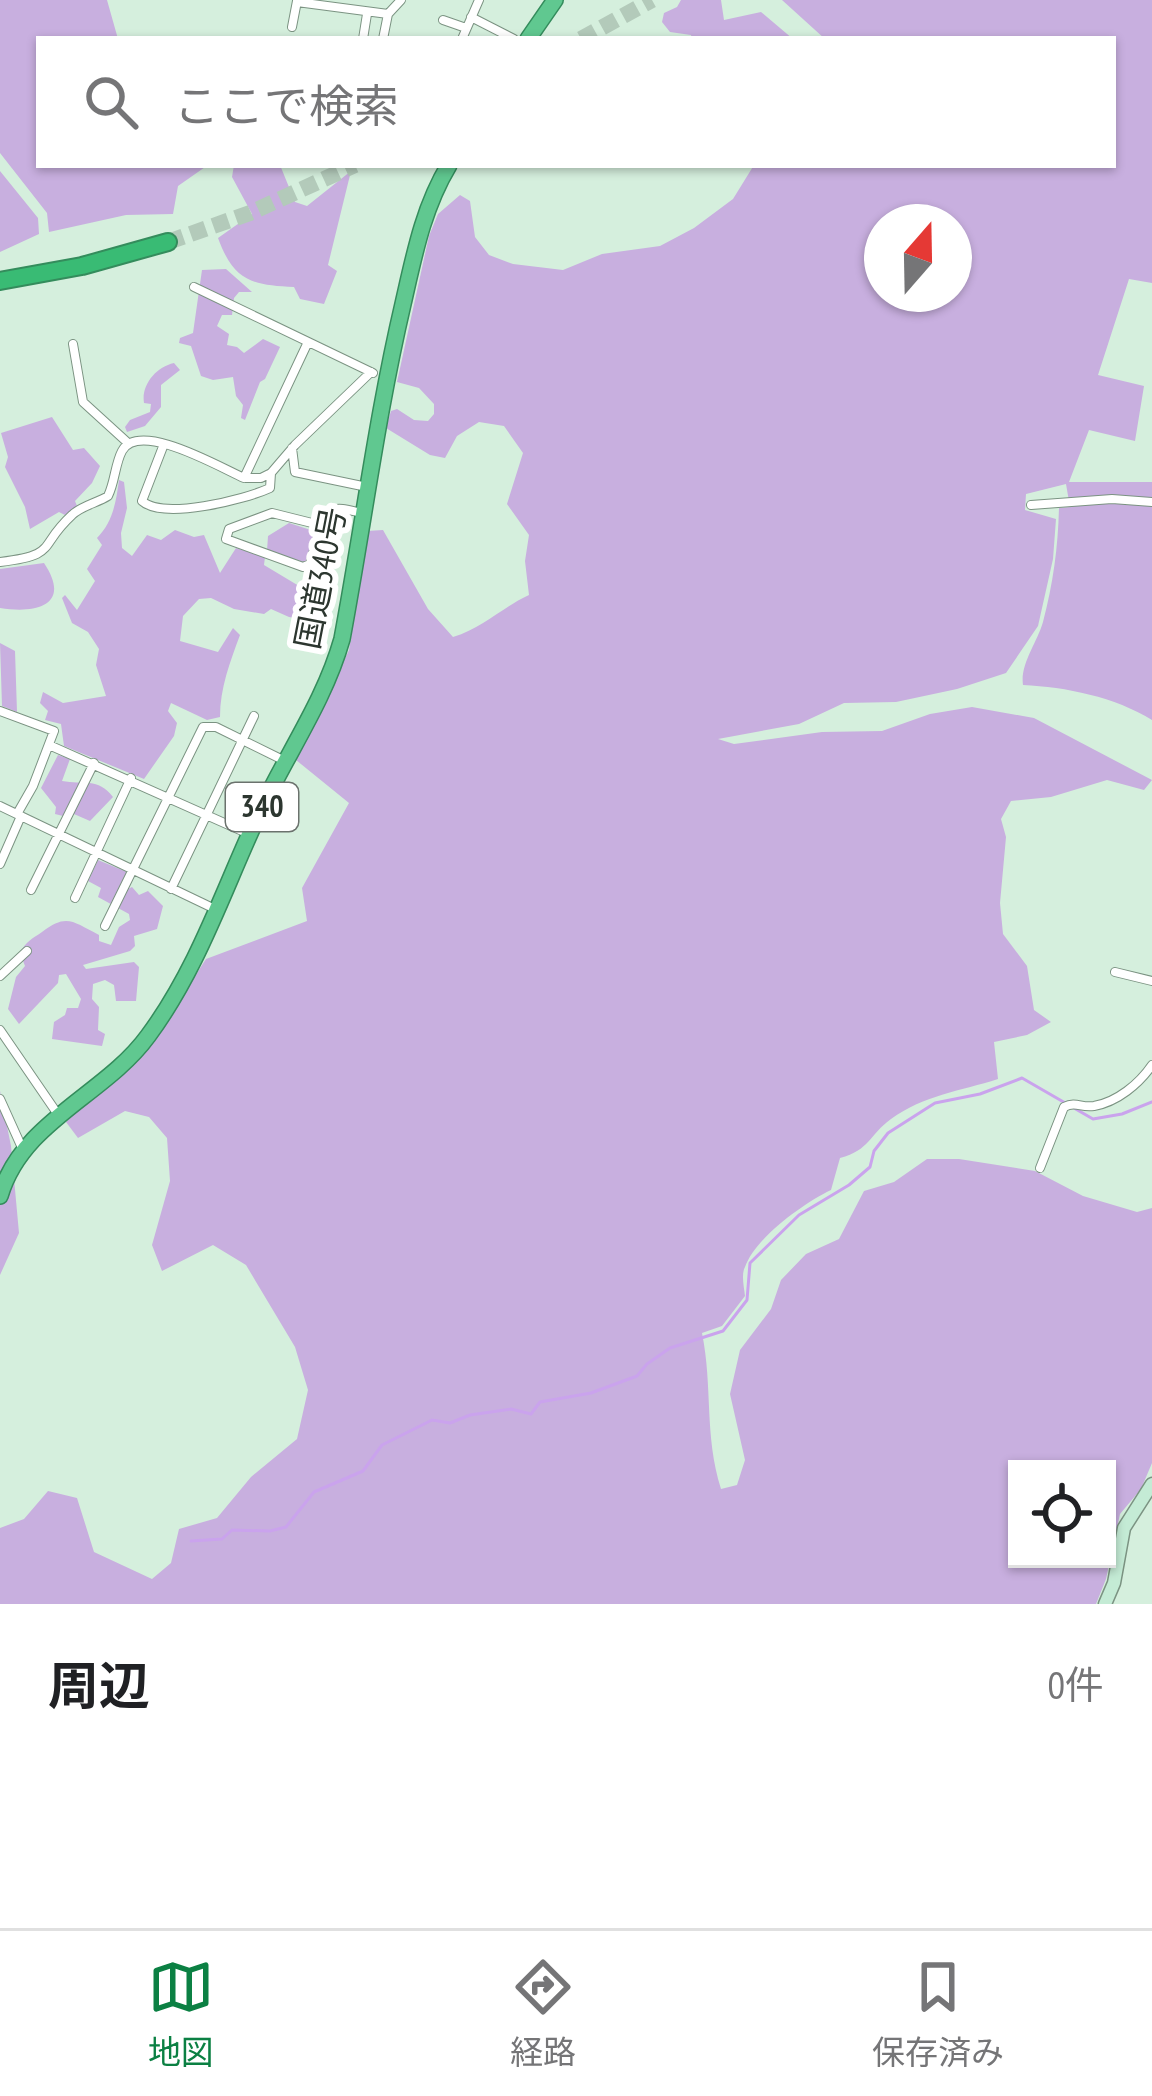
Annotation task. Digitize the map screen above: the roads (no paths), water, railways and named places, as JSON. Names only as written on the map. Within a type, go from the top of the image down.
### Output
[{"type":"highway","points":[[530,36],[555,0]]},
{"type":"highway","name":"国道340号","points":[[0,1196],[23,1150],[147,1039],[218,910],[250,834],[332,672],[364,513],[379,374],[420,231],[448,168]]},
{"type":"highway","points":[[0,281],[82,266],[168,242]]},
{"type":"main road","points":[[1105,1604],[1114,1583],[1124,1528],[1152,1484]]},
{"type":"street","points":[[384,36],[388,14],[401,0]]},
{"type":"street","points":[[462,36],[479,0]]},
{"type":"street","points":[[292,27],[297,1],[388,14]]},
{"type":"street","points":[[363,36],[367,14]]},
{"type":"street","points":[[471,17],[508,36]]},
{"type":"street","points":[[442,20],[466,28]]},
{"type":"street","points":[[0,562],[24,560],[42,552],[70,516],[108,496],[128,443],[150,438],[244,478],[261,478],[379,374],[194,287]]},
{"type":"street","points":[[244,478],[308,342]]},
{"type":"street","points":[[73,344],[83,402],[128,443]]},
{"type":"street","points":[[164,444],[142,501],[152,508],[206,506],[248,497],[270,488],[271,473]]},
{"type":"street","points":[[292,448],[295,472],[368,487]]},
{"type":"street","points":[[1031,505],[1112,499],[1152,502]]},
{"type":"street","points":[[325,514],[315,556],[303,567],[226,539],[229,529],[264,514],[316,524],[325,514],[334,508],[364,513]]},
{"type":"street","points":[[0,711],[54,731],[0,864]]},
{"type":"street","points":[[171,889],[254,716]]},
{"type":"street","points":[[105,926],[203,727],[216,727],[286,761]]},
{"type":"street","points":[[50,745],[250,834]]},
{"type":"street","points":[[31,890],[94,763]]},
{"type":"street","points":[[75,898],[130,778]]},
{"type":"street","points":[[0,806],[218,910]]},
{"type":"street","points":[[0,976],[27,951]]},
{"type":"street","points":[[1115,972],[1152,981]]},
{"type":"street","points":[[0,1030],[59,1116]]},
{"type":"street","points":[[1040,1168],[1064,1107],[1073,1102],[1098,1105],[1135,1087],[1152,1065]]},
{"type":"street","points":[[0,1099],[23,1150]]},
{"type":"waterway","points":[[191,1541],[222,1539],[232,1530],[286,1527],[314,1492],[363,1471],[382,1445],[432,1420],[450,1423],[511,1409],[531,1414],[540,1402],[591,1393],[637,1376],[670,1348],[723,1331],[747,1300],[750,1263],[799,1215],[870,1167],[874,1151],[888,1133],[935,1103],[980,1094],[1022,1078],[1093,1119],[1152,1102]]},
{"type":"tunnel","points":[[586,36],[652,0]]},
{"type":"tunnel","points":[[168,242],[250,213],[348,168]]}]
